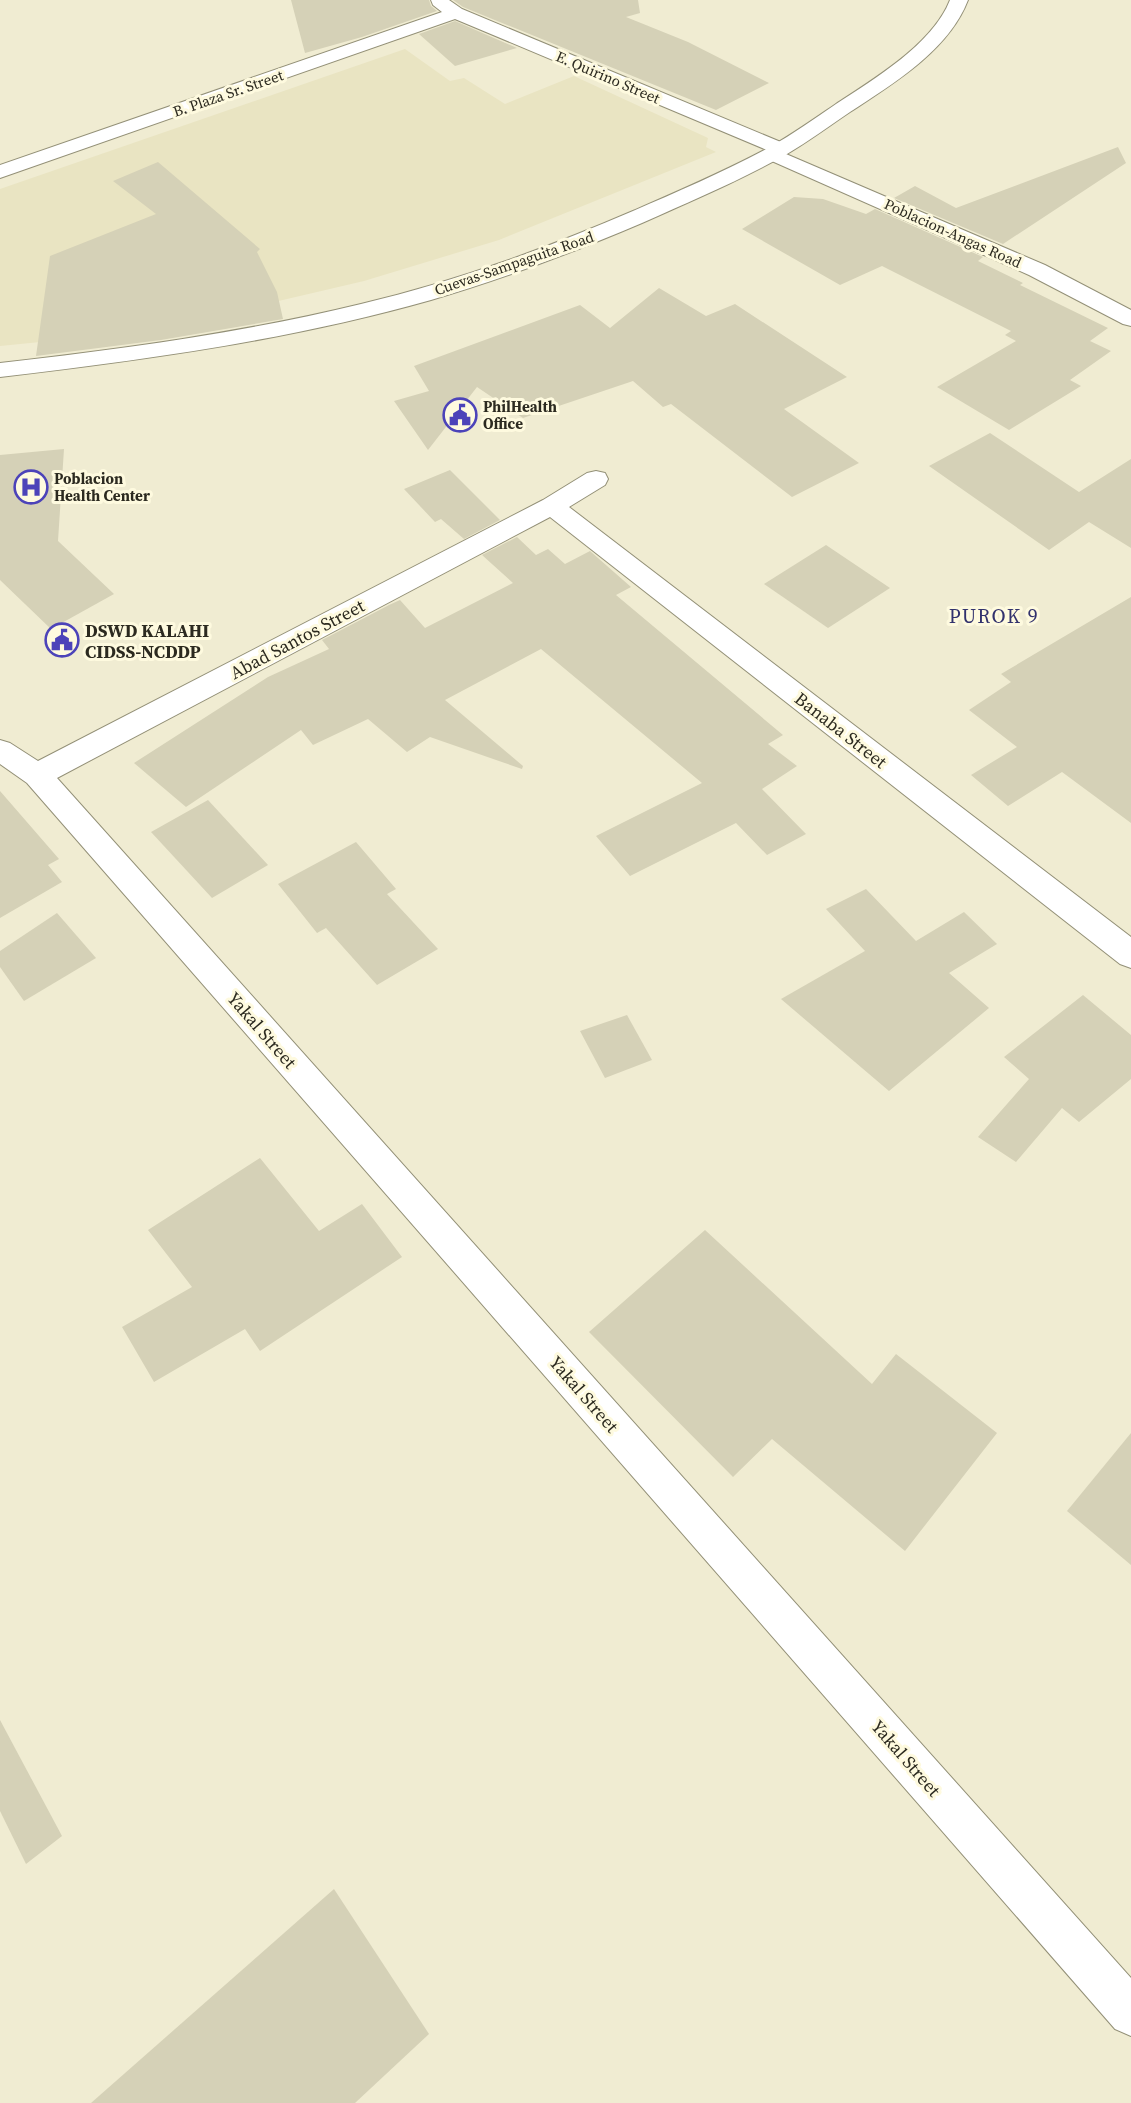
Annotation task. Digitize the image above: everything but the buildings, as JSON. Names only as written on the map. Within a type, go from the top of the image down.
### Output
[{"type":"street","name":"E. Quirino Street","points":[[438,0],[456,13],[776,152]]},
{"type":"street","name":"Cuevas-Sampaguita Road","points":[[0,370],[187,345],[354,312],[481,277],[579,243],[776,152],[882,83],[924,48],[946,23],[960,0]]},
{"type":"street","name":"B. Plaza Sr. Street","points":[[0,172],[456,13]]},
{"type":"street","name":"Poblacion-Angas Road","points":[[776,152],[1037,270],[1131,319]]},
{"type":"street","name":"Abad Santos Street","points":[[38,775],[552,506],[596,479]]},
{"type":"street","name":"Banaba Street","points":[[552,506],[1131,955]]},
{"type":"street","points":[[0,750],[38,775]]},
{"type":"street","name":"Yakal Street","points":[[38,775],[1131,2013]]},
{"type":"shaded area","points":[[405,49],[450,81],[464,78],[505,104],[574,76],[708,138],[706,147],[716,152],[499,240],[364,281],[223,314],[0,346],[0,189]]},
{"type":"place","name":"PhilHealth Office","points":[[460,415]]},
{"type":"place","name":"Poblacion Health Center","points":[[31,487]]},
{"type":"place","name":"DSWD KALAHI CIDSS-NCDDP","points":[[62,640]]},
{"type":"district","name":"PUROK 9","points":[[994,616]]}]
